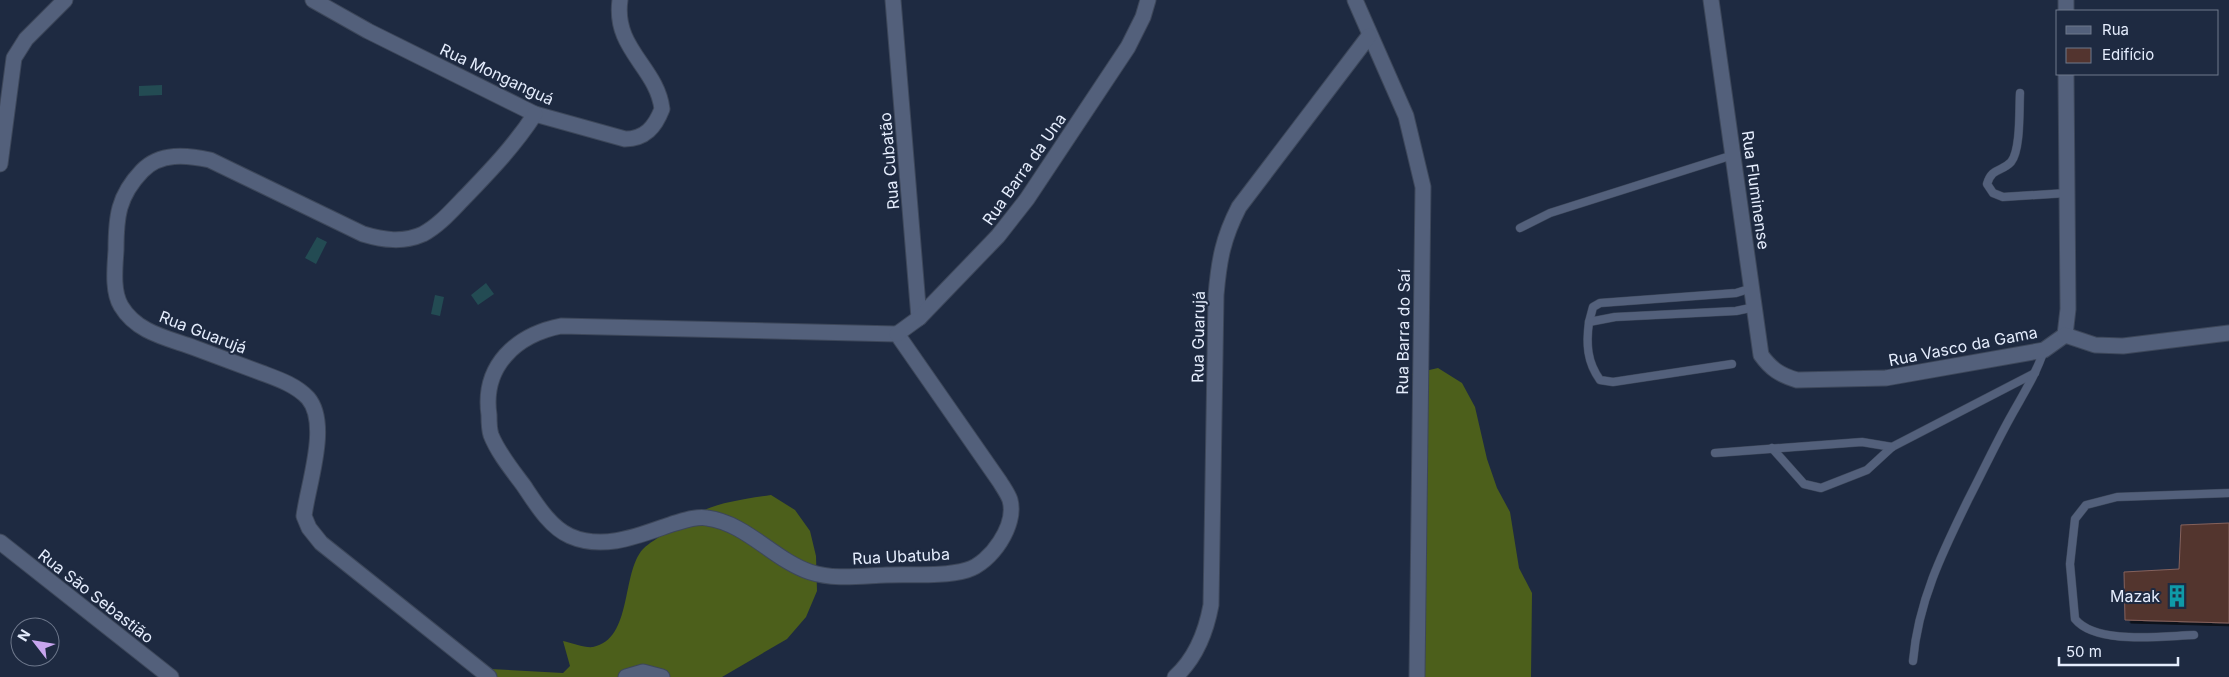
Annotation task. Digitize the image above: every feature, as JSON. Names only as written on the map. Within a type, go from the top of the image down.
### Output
[{"type":"street","points":[[0,164],[14,58],[26,39],[65,0]]},
{"type":"street","name":"Rua Monganguá","points":[[313,0],[368,31],[535,114],[625,139],[641,138],[652,127],[662,109],[661,102],[655,88],[622,33],[618,10],[620,0]]},
{"type":"street","name":"Rua Cubatão","points":[[893,0],[920,318]]},
{"type":"street","name":"Rua Barra da Una","points":[[897,334],[920,318],[998,236],[1027,199],[1128,47],[1143,17],[1148,0]]},
{"type":"street","name":"Rua Barra do Saí","points":[[1355,0],[1369,36],[1406,116],[1422,187],[1417,677]]},
{"type":"street","name":"Rua Fluminense","points":[[1711,0],[1761,355],[1770,368],[1782,376]]},
{"type":"street","name":"Rua Guarujá","points":[[1175,677],[1198,648],[1207,627],[1211,605],[1216,295],[1219,260],[1226,233],[1239,207],[1369,36]]},
{"type":"street","points":[[2066,75],[2068,309],[2065,335],[2095,345],[2123,346],[2229,333]]},
{"type":"street","name":"Rua Guarujá","points":[[489,677],[321,543],[309,528],[304,516],[319,426],[316,411],[308,398],[284,382],[185,344],[160,337],[138,324],[121,306],[115,284],[116,223],[122,200],[130,184],[146,168],[166,158],[188,155],[210,160],[363,234],[382,240],[403,240],[422,234],[440,223],[509,151],[535,114]]},
{"type":"street","name":"Rua Ubatuba","points":[[561,326],[897,334],[1000,482],[1010,500],[1007,532],[986,557],[968,570],[946,573],[835,577],[812,572],[791,564],[726,522],[705,518],[685,520],[620,542],[590,542],[569,536],[540,509],[491,435],[488,409],[490,383],[500,362],[518,343],[541,330],[561,326]]},
{"type":"street","name":"Rua Vasco da Gama","points":[[1782,376],[1805,380],[1886,378],[2044,350],[2065,335]]},
{"type":"street","name":"Rua São Sebastião","points":[[0,542],[172,677]]},
{"type":"street","points":[[626,677],[643,672],[662,677]]},
{"type":"lane","points":[[2020,93],[2016,152],[2011,162],[1997,169],[1989,177],[1987,184],[1993,193],[2003,197],[2067,193]]},
{"type":"lane","points":[[1520,228],[1550,213],[1733,155]]},
{"type":"lane","points":[[1732,364],[1613,382],[1600,380],[1591,367],[1587,335],[1589,322],[1593,308],[1600,303],[1736,293],[1752,288]]},
{"type":"lane","points":[[1589,322],[1615,317],[1755,308]]},
{"type":"lane","points":[[1913,661],[1915,633],[1924,596],[1941,555],[2010,418],[2036,372],[2044,350]]},
{"type":"lane","points":[[1772,448],[1804,484],[1821,488],[1867,470],[1892,447],[2036,372]]},
{"type":"lane","points":[[1715,453],[1862,442],[1892,447]]},
{"type":"lane","points":[[2194,636],[2111,636],[2095,633],[2080,625],[2075,619],[2070,564],[2075,519],[2086,505],[2118,497],[2229,494]]},
{"type":"green space","points":[[1438,368],[1462,383],[1475,407],[1487,459],[1497,488],[1510,512],[1519,568],[1532,593],[1531,677],[1418,677],[1416,377],[1412,374]]},
{"type":"green space","points":[[771,495],[795,510],[810,531],[816,556],[817,591],[806,617],[787,639],[722,677],[493,677],[490,669],[563,673],[570,666],[563,641],[593,647],[606,641],[615,632],[621,619],[636,560],[645,547],[691,516],[715,506]]},
{"type":"shaded area","points":[[162,85],[162,95],[139,96],[139,86]]},
{"type":"shaded area","points":[[317,237],[327,242],[316,264],[305,258]]},
{"type":"shaded area","points":[[486,283],[494,294],[478,305],[471,295]]},
{"type":"shaded area","points":[[435,295],[444,297],[440,316],[431,314]]},
{"type":"building","name":"Mazak","points":[[2229,523],[2229,623],[2125,620],[2124,572],[2179,569],[2181,525]]},
{"type":"place","name":"Mazak","points":[[2177,596]]}]
